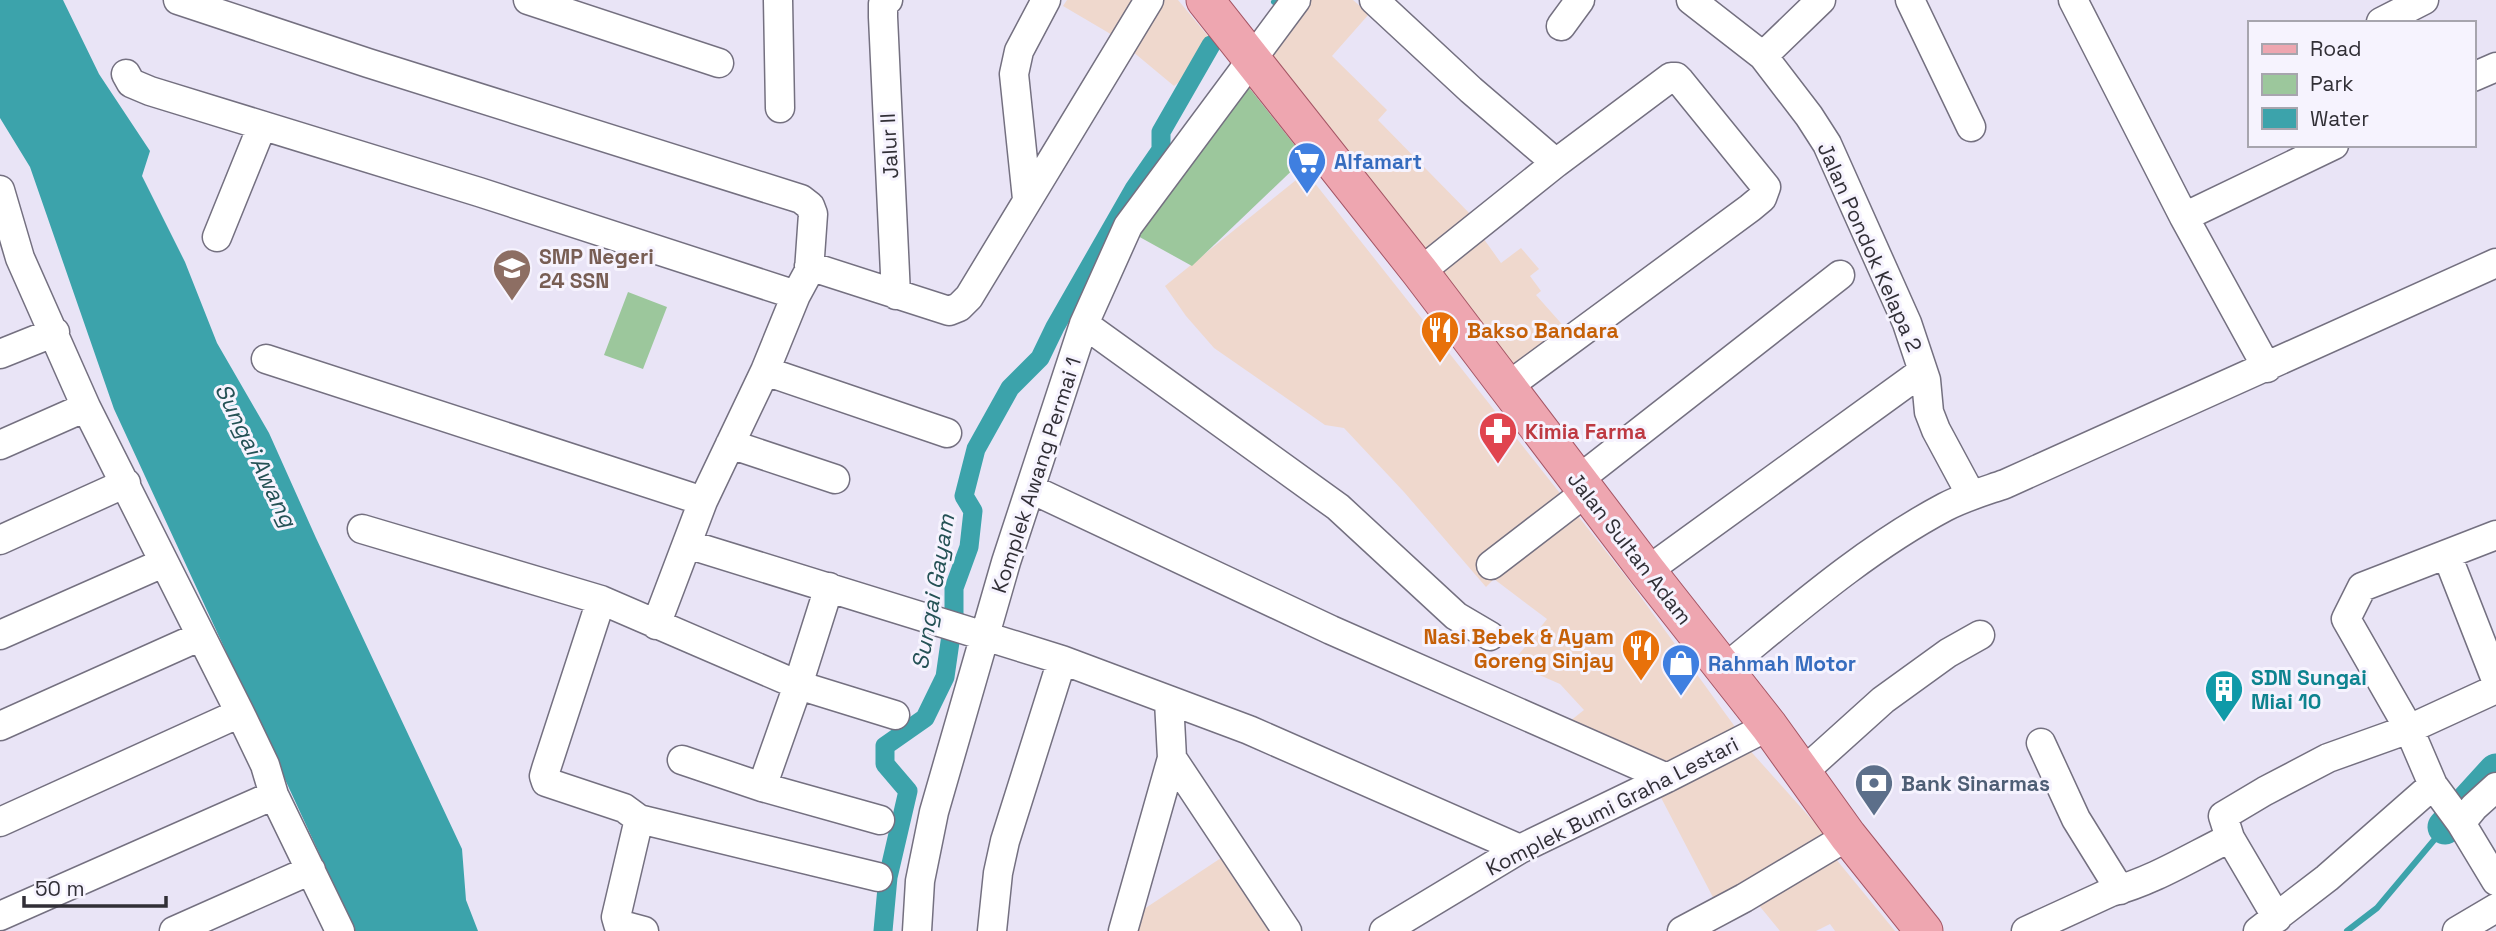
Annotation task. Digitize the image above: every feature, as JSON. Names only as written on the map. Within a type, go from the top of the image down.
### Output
[{"type":"main road","name":"Jalan Sultan Adam","points":[[1205,0],[1420,272],[1647,571],[1769,726],[1848,836],[1924,931]]},
{"type":"street","points":[[178,0],[801,199],[810,206],[813,214],[809,266],[765,371],[704,500],[656,625]]},
{"type":"street","points":[[528,0],[719,63]]},
{"type":"street","points":[[778,0],[780,108]]},
{"type":"street","name":"Jalur II","points":[[888,0],[883,4],[883,17],[896,295]]},
{"type":"street","points":[[1027,199],[1014,74],[1019,51],[1046,0]]},
{"type":"street","points":[[809,266],[949,311],[959,307],[969,298],[1149,0]]},
{"type":"street","name":"Komplek Awang Permai 1","points":[[917,931],[920,881],[934,812],[963,630],[1006,562],[1084,324],[1128,226],[1296,0]]},
{"type":"street","points":[[1374,0],[1471,90],[1556,163]]},
{"type":"street","points":[[1561,26],[1580,0]]},
{"type":"street","name":"Jalan Pondok Kelapa 2","points":[[1691,0],[1763,56],[1827,144],[1907,323],[1923,371],[1929,412],[1936,430],[1971,495]]},
{"type":"street","points":[[1763,56],[1821,0]]},
{"type":"street","points":[[1910,0],[1971,127]]},
{"type":"street","points":[[2073,0],[2184,217],[2267,368]]},
{"type":"street","points":[[2383,21],[2424,0]]},
{"type":"street","points":[[2475,76],[2496,67]]},
{"type":"street","points":[[126,74],[131,83],[150,91],[478,192],[796,295]]},
{"type":"street","points":[[1420,272],[1556,163],[1671,77],[1676,77],[1766,187],[1762,198],[1750,208],[1507,387]]},
{"type":"street","points":[[217,237],[262,126]]},
{"type":"street","points":[[2184,217],[2330,147]]},
{"type":"street","points":[[0,190],[10,262],[55,332],[86,407],[240,713],[265,765],[274,795],[340,931]]},
{"type":"street","points":[[1724,669],[1815,595],[1884,545],[1945,507],[2005,484],[2267,368],[2496,263]]},
{"type":"street","points":[[1491,565],[1582,486],[1840,275]]},
{"type":"street","points":[[1084,324],[1338,507],[1456,615],[1490,636]]},
{"type":"street","points":[[0,354],[55,332]]},
{"type":"street","points":[[266,359],[704,500]]},
{"type":"street","points":[[765,371],[947,433]]},
{"type":"street","points":[[1647,571],[1923,371]]},
{"type":"street","points":[[0,445],[86,407]]},
{"type":"street","points":[[730,444],[835,479]]},
{"type":"street","points":[[0,540],[126,483]]},
{"type":"street","points":[[1031,489],[1331,630],[1667,778]]},
{"type":"street","points":[[362,529],[601,600],[799,685],[895,715]]},
{"type":"street","points":[[2496,535],[2362,587],[2346,619],[2409,729],[2433,785],[2496,881]]},
{"type":"street","points":[[687,544],[1062,660],[1249,730],[1520,849]]},
{"type":"street","points":[[2447,555],[2496,680]]},
{"type":"street","points":[[0,635],[163,563]]},
{"type":"street","points":[[762,787],[799,685],[829,587]]},
{"type":"street","points":[[601,600],[544,776],[546,782],[624,808],[639,819],[878,877]]},
{"type":"street","points":[[1802,773],[1884,700],[1948,653],[1980,635]]},
{"type":"street","points":[[0,726],[201,636]]},
{"type":"street","points":[[992,931],[998,873],[1005,841],[1062,660]]},
{"type":"street","points":[[2433,785],[2327,878],[2268,924],[2223,817],[2328,758],[2409,729],[2496,689]]},
{"type":"street","points":[[1124,931],[1172,758],[1169,701]]},
{"type":"street","points":[[0,822],[240,713]]},
{"type":"street","name":"Komplek Bumi Graha Lestari","points":[[1384,931],[1520,849],[1769,726]]},
{"type":"street","points":[[2041,743],[2076,819],[2120,890]]},
{"type":"street","points":[[1172,758],[1287,931]]},
{"type":"street","points":[[682,760],[762,787],[880,820]]},
{"type":"street","points":[[2457,818],[2496,787]]},
{"type":"street","points":[[0,916],[274,795]]},
{"type":"street","points":[[639,819],[616,917],[618,924],[644,931]]},
{"type":"street","points":[[1682,931],[1744,898],[1848,836]]},
{"type":"street","points":[[2026,931],[2165,872],[2230,838]]},
{"type":"street","points":[[174,931],[311,870]]},
{"type":"street","points":[[2457,931],[2496,908]]},
{"type":"shaded area","points":[[1067,0],[1178,0],[1213,42],[1195,69],[1174,86],[1114,36],[1063,6]]},
{"type":"shaded area","points":[[1308,0],[1353,0],[1369,14],[1332,56],[1387,110],[1378,120],[1475,219],[1419,267],[1264,59]]},
{"type":"shaded area","points":[[1306,172],[1627,578],[1738,731],[1668,770],[1560,729],[1584,710],[1560,684],[1512,663],[1547,619],[1494,579],[1486,587],[1404,492],[1344,428],[1325,425],[1214,348],[1186,316],[1165,286]]},
{"type":"shaded area","points":[[1481,235],[1501,263],[1521,248],[1539,269],[1530,276],[1541,291],[1536,295],[1575,339],[1514,389],[1428,279]]},
{"type":"shaded area","points":[[1746,746],[1831,841],[1717,905],[1656,788]]},
{"type":"shaded area","points":[[1831,853],[1895,931],[1835,931],[1830,924],[1816,931],[1780,931],[1753,898]]},
{"type":"shaded area","points":[[1227,854],[1278,931],[1128,931],[1132,917]]},
{"type":"green space","points":[[1247,85],[1305,158],[1192,266],[1136,235]]},
{"type":"green space","points":[[628,292],[667,307],[643,369],[604,355]]},
{"type":"water","name":"Sungai Awang","points":[[0,0],[63,0],[99,74],[150,151],[142,176],[185,262],[217,343],[269,433],[462,849],[466,900],[478,931],[355,931],[114,409],[30,167],[0,118]]},
{"type":"waterway","name":"Sungai Gayam","points":[[883,931],[888,877],[908,791],[885,764],[885,746],[925,718],[945,677],[954,614],[954,588],[969,547],[973,511],[964,496],[976,449],[1010,388],[1040,358],[1134,189],[1161,150],[1161,132],[1211,45]]},
{"type":"waterway","points":[[2445,827],[2496,771]]},
{"type":"waterway","points":[[2347,931],[2377,908],[2445,827]]},
{"type":"place","name":"Alfamart","points":[[1307,195]]},
{"type":"place","name":"SMP Negeri 24 SSN","points":[[512,302]]},
{"type":"place","name":"Bakso Bandara","points":[[1440,364]]},
{"type":"place","name":"Kimia Farma","points":[[1498,465]]},
{"type":"place","name":"Nasi Bebek & Ayam Goreng Sinjay","points":[[1641,682]]},
{"type":"place","name":"Rahmah Motor","points":[[1681,697]]},
{"type":"place","name":"SDN Sungai Miai 10","points":[[2224,723]]},
{"type":"place","name":"Bank Sinarmas","points":[[1874,817]]}]
